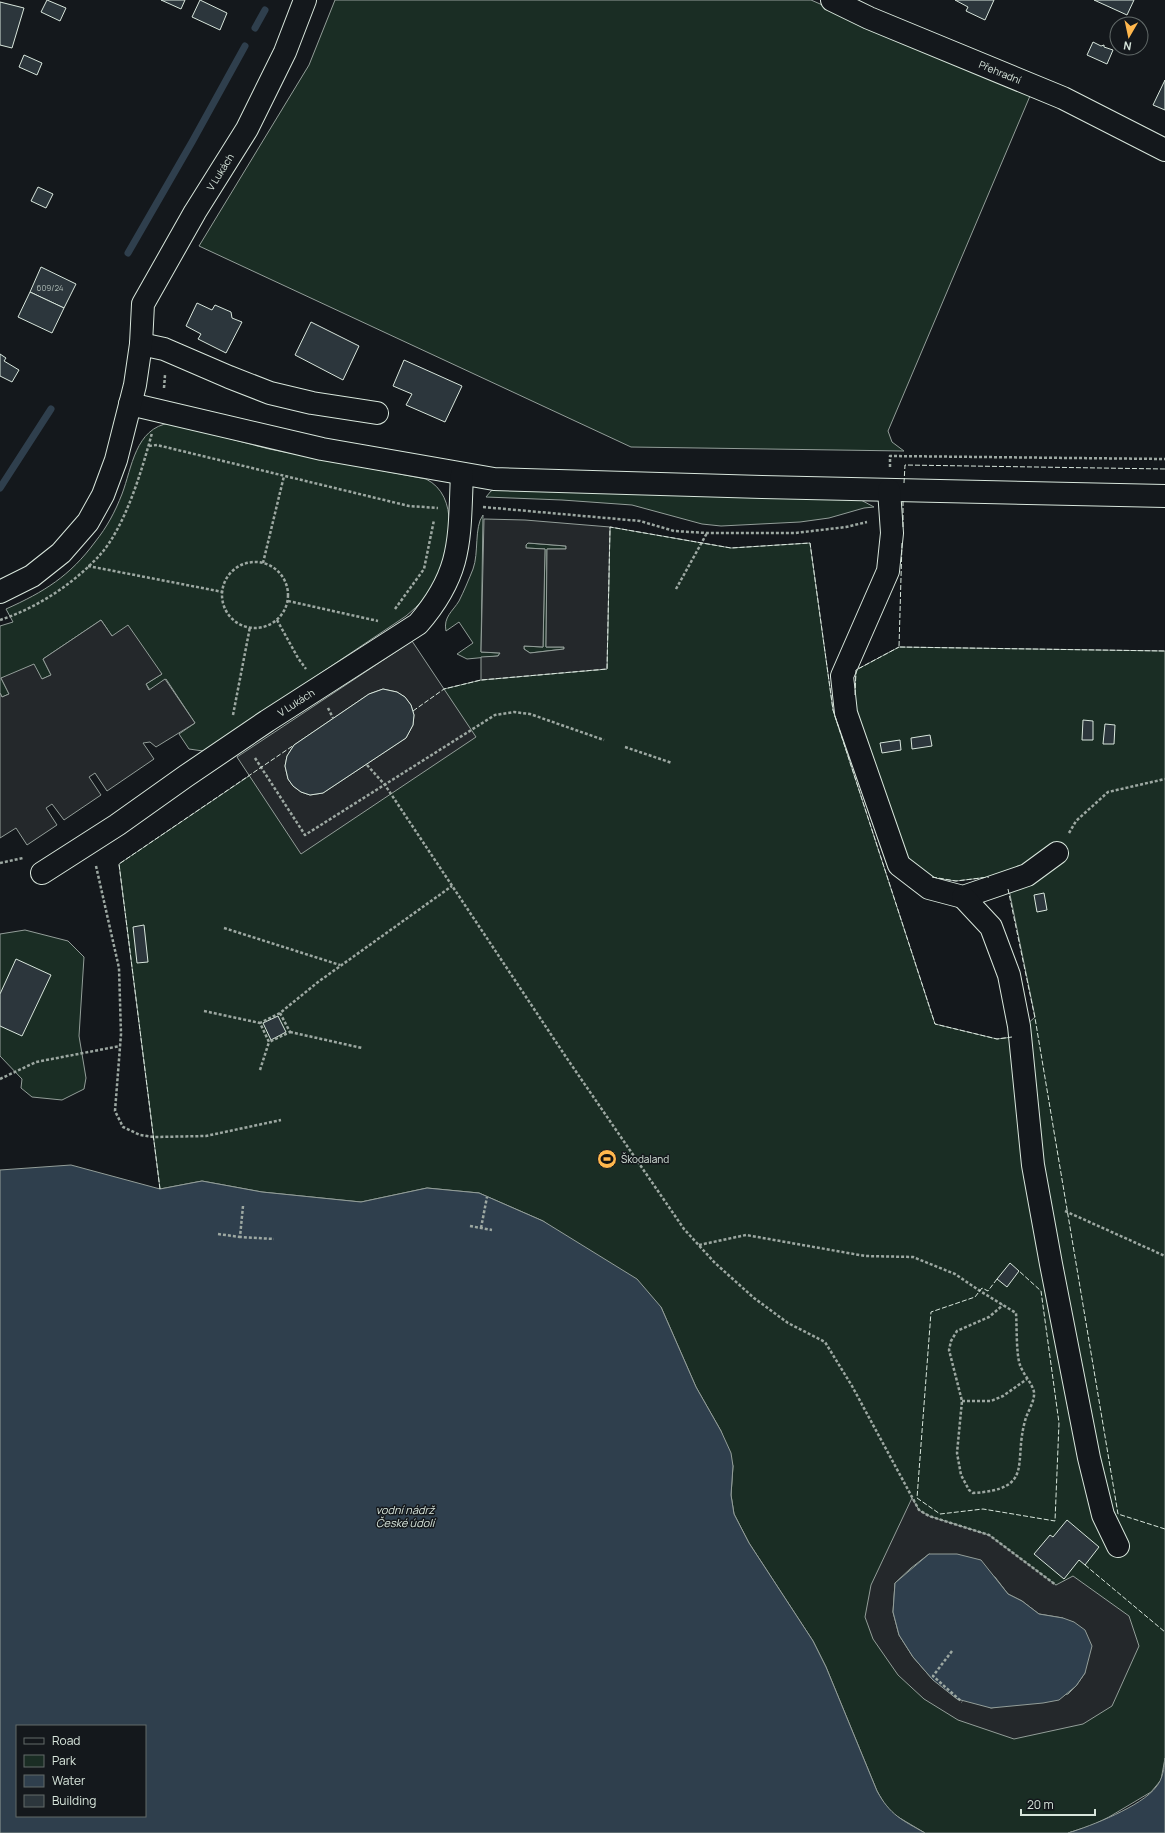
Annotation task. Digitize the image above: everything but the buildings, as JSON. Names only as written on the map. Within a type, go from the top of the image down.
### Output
[{"type":"street","name":"V Lukách","points":[[0,592],[32,576],[61,553],[88,522],[103,495],[110,478],[130,404],[141,344],[143,304],[195,212],[247,129],[285,52],[305,0]]},
{"type":"street","name":"Přehradní","points":[[832,0],[882,24],[1063,98],[1165,150]]},
{"type":"street","points":[[141,344],[164,348],[228,377],[270,393],[312,403],[377,413]]},
{"type":"street","points":[[130,404],[314,448],[462,474],[502,479],[1165,496]]},
{"type":"street","name":"V Lukách","points":[[36,865],[91,842],[230,746],[418,624],[432,608],[444,590],[453,568],[459,544],[462,474]]},
{"type":"street","points":[[889,490],[892,533],[888,570],[842,676],[846,713],[899,866],[929,888],[963,897],[991,928],[1009,975],[1019,1026],[1039,1199],[1089,1458],[1103,1515],[1118,1546]]},
{"type":"street","points":[[963,897],[1027,875],[1057,853]]},
{"type":"path","points":[[149,446],[156,446],[409,506],[437,508],[483,507],[640,521],[674,531],[707,533],[795,532],[846,527],[891,517]]},
{"type":"path","points":[[889,490],[890,456],[1165,459]]},
{"type":"path","points":[[263,563],[284,476]]},
{"type":"path","points":[[676,588],[707,533]]},
{"type":"path","points":[[244,563],[263,563],[273,567],[280,573],[286,582],[288,601],[284,612],[277,620],[269,625],[250,628],[237,622],[227,611],[223,602],[222,592],[224,583],[236,568],[244,563]]},
{"type":"path","points":[[87,566],[222,592]]},
{"type":"path","points":[[288,601],[378,621]]},
{"type":"path","points":[[233,717],[250,628]]},
{"type":"path","points":[[252,754],[305,835],[495,715],[506,712],[530,714],[604,740]]},
{"type":"path","points":[[625,747],[672,763]]},
{"type":"path","points":[[367,765],[384,785],[605,1114],[684,1228],[715,1263],[754,1298],[788,1323],[825,1342],[852,1386],[919,1510],[928,1516],[989,1535],[1056,1585]]},
{"type":"path","points":[[1057,853],[1076,821],[1108,792],[1165,779]]},
{"type":"path","points":[[91,842],[119,968],[120,1046],[115,1111],[123,1126],[140,1135],[154,1137],[206,1136],[281,1120]]},
{"type":"path","points":[[0,863],[36,865]]},
{"type":"path","points":[[204,1011],[260,1023],[280,1013],[341,965],[452,886]]},
{"type":"path","points":[[224,928],[341,965]]},
{"type":"path","points":[[280,1013],[290,1032]]},
{"type":"path","points":[[260,1023],[269,1042],[260,1070]]},
{"type":"path","points":[[269,1042],[290,1032],[362,1048]]},
{"type":"path","points":[[0,1079],[36,1062],[120,1046]]},
{"type":"path","points":[[481,1228],[487,1197]]},
{"type":"path","points":[[1039,1199],[1165,1256]]},
{"type":"path","points":[[240,1237],[243,1206]]},
{"type":"path","points":[[470,1226],[492,1230]]},
{"type":"path","points":[[218,1234],[274,1239]]},
{"type":"path","points":[[698,1245],[746,1235],[865,1256],[913,1257],[955,1274],[1016,1313],[1019,1364],[1034,1392],[1032,1403],[1025,1421],[1021,1442],[1020,1469],[1013,1482],[988,1492],[973,1493],[969,1490],[961,1475],[957,1453],[962,1401],[949,1350],[951,1341],[957,1331],[989,1317],[1003,1305]]},
{"type":"path","points":[[962,1401],[991,1401],[1003,1396],[1027,1379]]},
{"type":"path","points":[[952,1651],[933,1676],[962,1702]]},
{"type":"green space","points":[[335,0],[811,0],[1030,96],[888,431],[892,442],[904,451],[631,447],[199,246],[309,65]]},
{"type":"green space","points":[[170,423],[269,449],[426,479],[437,487],[444,497],[448,510],[448,537],[442,564],[432,587],[425,598],[416,607],[406,616],[203,751],[189,749],[179,734],[195,723],[166,679],[150,690],[146,684],[162,674],[112,636],[101,620],[43,659],[51,675],[42,679],[1,678],[9,694],[2,697],[0,693],[0,626],[13,622],[6,609],[55,582],[66,574],[86,554],[114,513],[122,494],[132,461],[142,441],[158,426]]},
{"type":"green space","points":[[503,485],[861,500],[874,507],[864,508],[829,518],[800,522],[721,526],[702,524],[632,505],[486,497],[491,491]]},
{"type":"green space","points":[[483,515],[481,652],[500,653],[498,656],[467,659],[457,654],[473,643],[459,622],[446,631],[445,626],[447,618],[459,601],[473,569],[476,556],[478,526]]},
{"type":"green space","name":"Škodaland","points":[[610,527],[731,548],[810,543],[833,710],[935,1024],[997,1039],[1013,1037],[1035,1017],[1006,875],[956,881],[934,878],[907,862],[854,708],[856,670],[899,647],[1165,651],[1165,1758],[1161,1780],[1151,1792],[1093,1825],[1068,1833],[925,1833],[893,1814],[885,1805],[877,1791],[826,1667],[813,1641],[749,1543],[734,1514],[731,1495],[733,1466],[721,1431],[696,1387],[661,1307],[543,1221],[479,1193],[427,1188],[361,1202],[262,1192],[202,1181],[160,1189],[119,864],[373,692],[386,690],[398,692],[407,699],[413,710],[444,689],[481,680],[607,669]]},
{"type":"green space","points":[[528,543],[566,546],[566,549],[547,549],[546,647],[564,647],[564,649],[530,653],[524,649],[524,646],[543,647],[545,549],[526,548]]},
{"type":"green space","points":[[25,930],[68,941],[84,957],[79,1036],[86,1078],[84,1089],[62,1100],[32,1097],[21,1088],[22,1079],[0,1056],[0,934]]},
{"type":"shaded area","points":[[484,519],[525,520],[610,527],[607,669],[481,680],[481,657],[498,656],[500,653],[481,652]],"holes":[[[528,543],[566,546],[566,549],[547,549],[546,647],[564,647],[564,649],[530,653],[524,649],[524,646],[543,647],[545,549],[526,548],[526,545]]]},
{"type":"shaded area","points":[[101,620],[112,636],[128,625],[162,674],[146,684],[149,690],[165,679],[195,723],[156,747],[150,742],[143,743],[154,759],[107,791],[95,773],[89,777],[101,795],[64,820],[52,804],[46,808],[57,825],[27,845],[16,828],[0,838],[0,693],[2,697],[9,694],[1,678],[34,664],[42,679],[51,675],[43,659]]},
{"type":"shaded area","points":[[412,641],[476,737],[301,854],[237,757]],"holes":[[[383,689],[397,692],[405,697],[411,705],[414,715],[413,725],[406,738],[323,793],[310,795],[301,792],[293,786],[288,779],[285,766],[287,756],[294,745],[369,694]]]},
{"type":"shaded area","points":[[912,1498],[919,1510],[929,1516],[989,1535],[1056,1585],[1073,1576],[1129,1616],[1139,1646],[1112,1706],[1083,1724],[1014,1739],[958,1720],[924,1699],[898,1675],[873,1639],[865,1617],[871,1585]],"holes":[[[929,1554],[995,1577],[1008,1594],[1022,1601],[1039,1614],[1063,1618],[1085,1673],[1068,1694],[991,1708],[933,1680],[913,1657],[899,1635],[893,1612],[895,1583]]]},
{"type":"water","name":"vodní nádrž České údolí","points":[[71,1165],[160,1189],[202,1181],[262,1192],[361,1202],[427,1188],[479,1193],[543,1221],[637,1279],[661,1307],[696,1387],[721,1431],[731,1453],[733,1466],[731,1495],[734,1514],[749,1543],[813,1641],[826,1667],[877,1791],[887,1806],[897,1816],[925,1833],[0,1833],[0,1170]]},
{"type":"water","points":[[929,1554],[957,1554],[981,1560],[1008,1594],[1022,1601],[1039,1614],[1063,1618],[1074,1622],[1085,1630],[1092,1646],[1085,1673],[1076,1686],[1059,1700],[991,1708],[957,1699],[933,1680],[913,1657],[899,1635],[893,1612],[895,1583]]},
{"type":"water","points":[[1165,1758],[1165,1833],[1068,1833],[1089,1826],[1140,1801],[1156,1787],[1162,1777]]},
{"type":"waterway","points":[[255,28],[265,10]]},
{"type":"waterway","points":[[128,253],[245,46]]},
{"type":"waterway","points":[[0,488],[51,409]]},
{"type":"fence","points":[[904,483],[905,465],[1165,469]]},
{"type":"fence","points":[[903,499],[903,527]]},
{"type":"fence","points":[[413,711],[444,689],[481,680],[607,669],[610,527],[731,548],[810,543],[833,710],[935,1024],[997,1039],[1012,1037]]},
{"type":"fence","points":[[902,543],[899,647],[1165,651]]},
{"type":"fence","points":[[855,695],[856,670],[899,647]]},
{"type":"fence","points":[[160,1189],[119,864],[294,745]]},
{"type":"fence","points":[[932,877],[956,881],[989,877]]},
{"type":"fence","points":[[1008,889],[1035,1018],[1118,1514],[1165,1529]]},
{"type":"fence","points":[[997,1279],[988,1291],[982,1288],[975,1297],[931,1312],[917,1498],[940,1514],[983,1509],[1055,1521],[1059,1423],[1041,1291],[1019,1271]]},
{"type":"fence","points":[[1085,1565],[1165,1632]]},
{"type":"place","name":"Škodaland","points":[[607,1159]]}]
